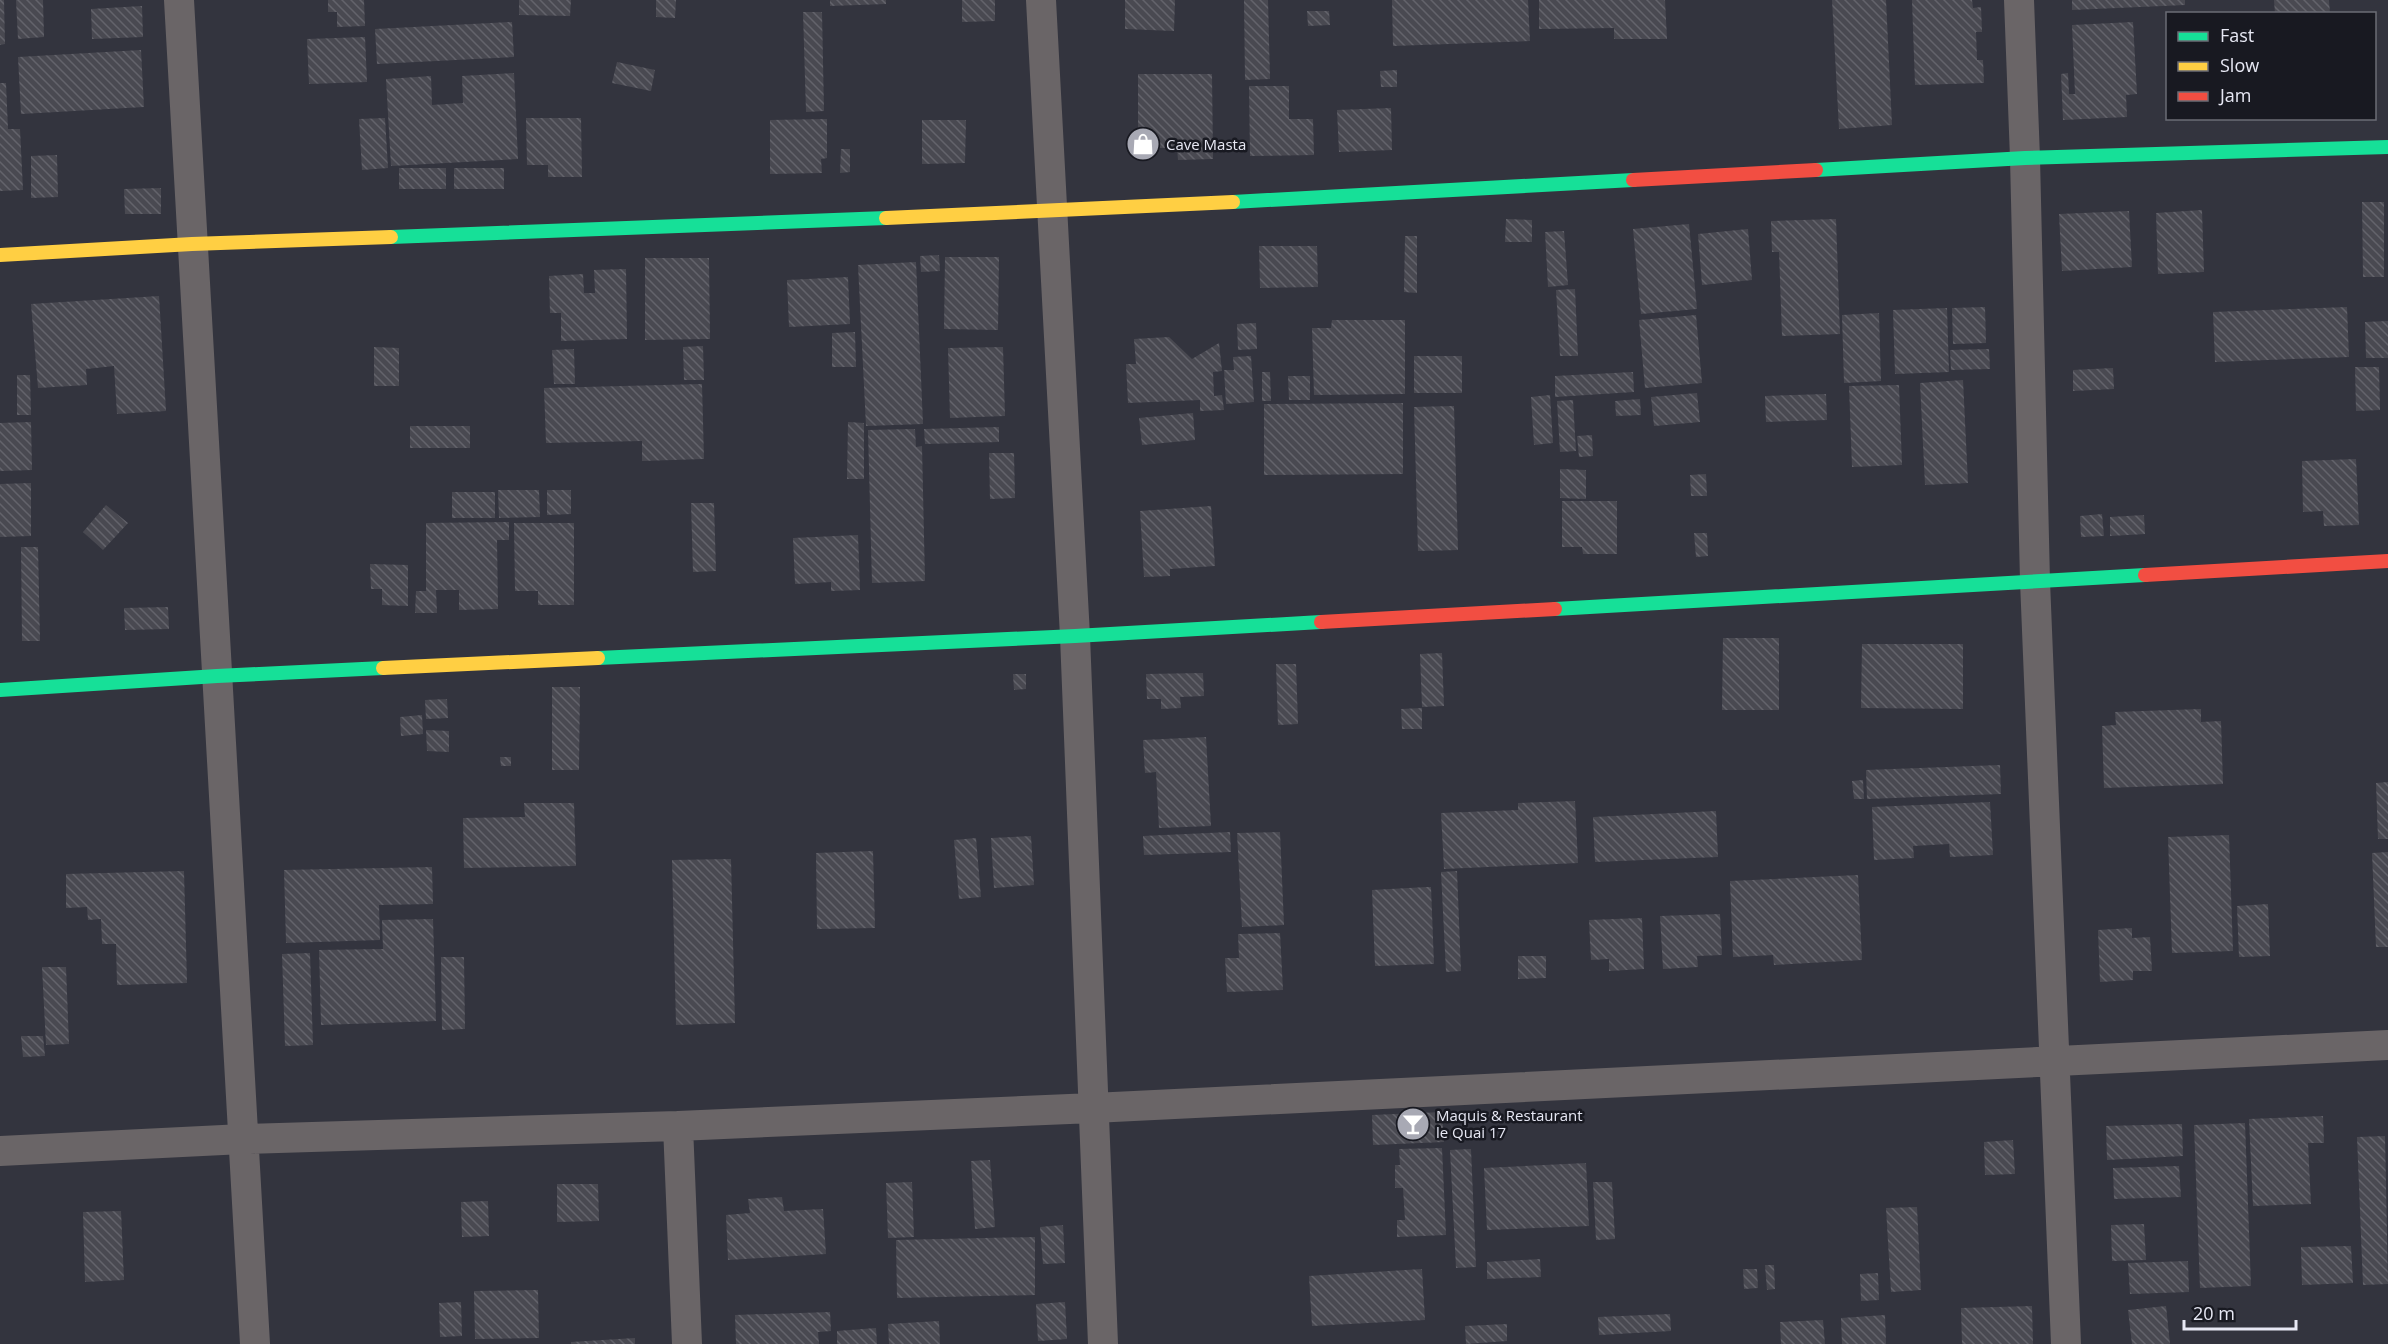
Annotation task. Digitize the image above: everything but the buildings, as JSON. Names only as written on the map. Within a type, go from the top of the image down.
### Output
[{"type":"street","points":[[178,0],[255,1344]]},
{"type":"street","points":[[1041,0],[1076,636],[1103,1344]]},
{"type":"street","points":[[2019,0],[2035,581],[2066,1344]]},
{"type":"street","points":[[0,255],[192,244],[1052,212],[2025,158],[2388,147]]},
{"type":"street","points":[[0,690],[217,676],[1076,636],[2388,561]]},
{"type":"street","points":[[0,1151],[243,1138],[678,1126],[1093,1108],[2388,1045]]},
{"type":"street","points":[[678,1126],[687,1344]]},
{"type":"traffic: fast","points":[[1816,170],[2025,158],[2388,147]]},
{"type":"traffic: fast","points":[[1233,202],[1633,180]]},
{"type":"traffic: fast","points":[[391,237],[886,218]]},
{"type":"traffic: fast","points":[[1555,609],[2145,575]]},
{"type":"traffic: fast","points":[[598,658],[1321,622]]},
{"type":"traffic: fast","points":[[0,690],[383,668]]},
{"type":"traffic: slow","points":[[886,218],[1233,202]]},
{"type":"traffic: slow","points":[[0,255],[192,244],[391,237]]},
{"type":"traffic: slow","points":[[383,668],[598,658]]},
{"type":"traffic: jam","points":[[1633,180],[1816,170]]},
{"type":"traffic: jam","points":[[2145,575],[2388,561]]},
{"type":"traffic: jam","points":[[1321,622],[1555,609]]},
{"type":"place","name":"Cave Masta","points":[[1143,144]]},
{"type":"place","name":"Maquis & Restaurant le Quai 17","points":[[1413,1124]]}]
